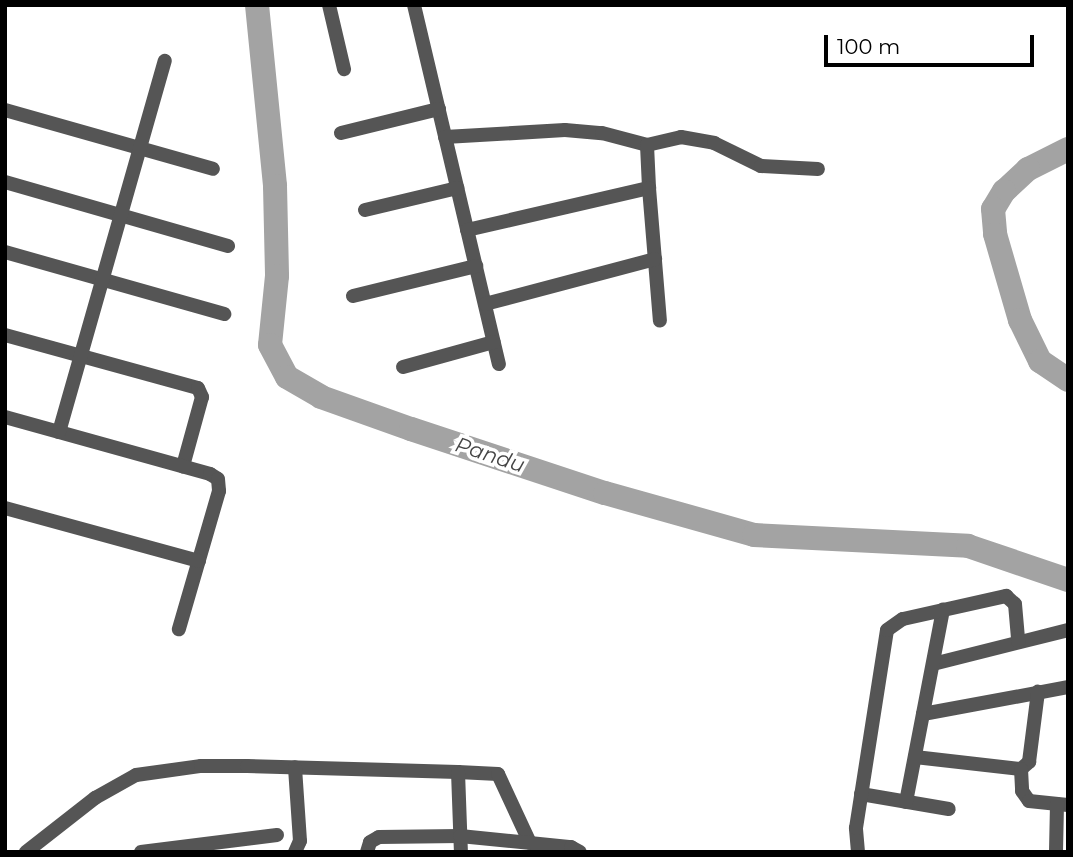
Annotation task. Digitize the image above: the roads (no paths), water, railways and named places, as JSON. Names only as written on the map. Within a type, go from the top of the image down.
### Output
[{"type":"street","points":[[329,5],[344,69]]},
{"type":"street","points":[[414,5],[499,364]]},
{"type":"street","points":[[59,432],[165,61]]},
{"type":"street","points":[[341,133],[439,109]]},
{"type":"street","points":[[5,110],[213,169]]},
{"type":"street","points":[[445,137],[585,131],[647,145],[681,137],[714,143],[761,166],[818,169]]},
{"type":"street","points":[[647,145],[660,321]]},
{"type":"street","points":[[5,182],[228,247]]},
{"type":"street","points":[[365,210],[457,188]]},
{"type":"street","points":[[467,230],[649,188]]},
{"type":"street","points":[[5,252],[223,314]]},
{"type":"street","points":[[485,304],[655,259]]},
{"type":"street","points":[[353,296],[476,266]]},
{"type":"street","points":[[5,335],[198,388],[202,397],[183,466]]},
{"type":"street","points":[[403,367],[494,342]]},
{"type":"street","points":[[5,417],[210,474],[220,485],[179,629]]},
{"type":"street","points":[[5,508],[199,561]]},
{"type":"street","points":[[858,852],[856,828],[887,630],[903,620],[1006,596],[1015,604],[1018,642]]},
{"type":"street","points":[[906,802],[943,610]]},
{"type":"street","points":[[933,664],[1068,630]]},
{"type":"street","points":[[923,714],[1068,687]]},
{"type":"street","points":[[915,757],[1021,769],[1029,762],[1038,692]]},
{"type":"street","points":[[26,852],[95,798],[136,775],[201,766],[498,774],[530,843]]},
{"type":"street","points":[[295,767],[300,841],[295,852]]},
{"type":"street","points":[[1021,769],[1022,791],[1029,801],[1062,805],[1056,852]]},
{"type":"street","points":[[458,772],[461,852]]},
{"type":"street","points":[[861,794],[949,809]]},
{"type":"street","points":[[141,852],[237,846],[277,835]]},
{"type":"street","points":[[367,852],[370,842],[379,837],[460,836],[571,847],[580,852]]},
{"type":"waterway","name":"Pandu","points":[[257,5],[275,186],[277,276],[270,345],[287,377],[321,397],[411,429],[605,493],[754,535],[968,546],[1068,580]]},
{"type":"waterway","name":"Pandu","points":[[1068,149],[1028,169],[1004,191],[993,209],[995,234],[1020,320],[1040,361],[1068,380]]}]
